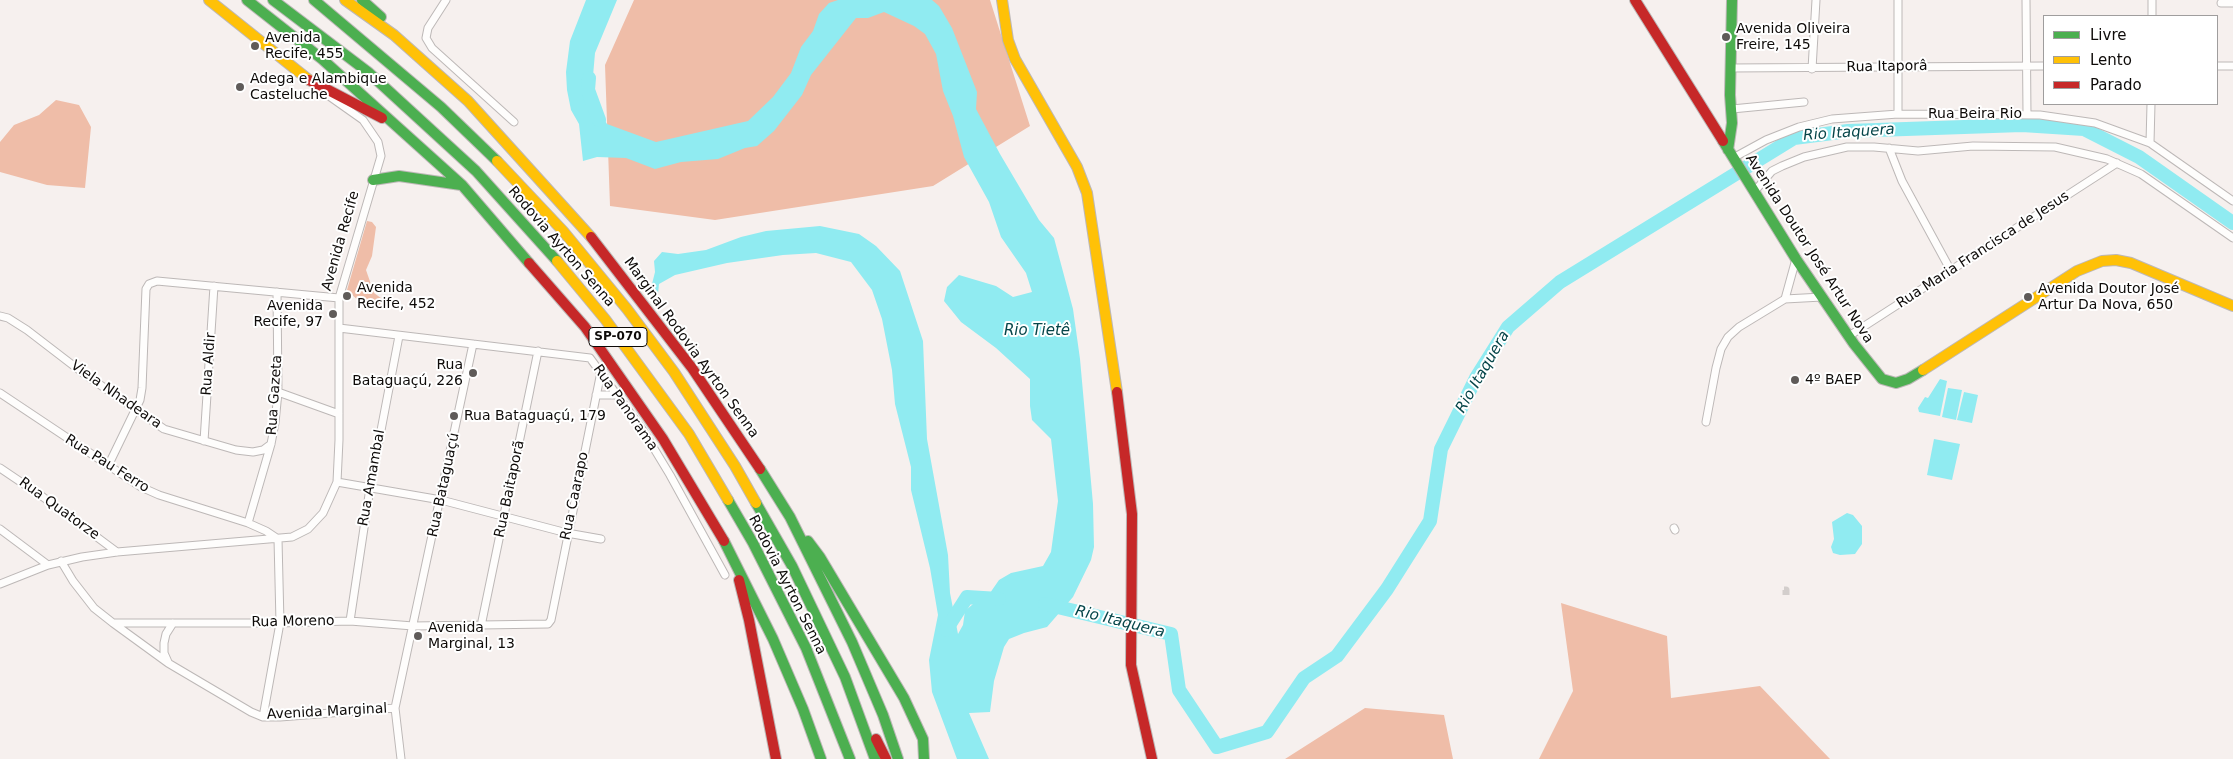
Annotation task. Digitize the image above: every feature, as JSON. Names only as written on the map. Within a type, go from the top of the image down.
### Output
[{"type":"main road","name":"Avenida Recife","points":[[209,0],[309,80]]},
{"type":"main road","points":[[247,0],[322,59],[462,185],[585,326],[663,440],[731,552],[774,639],[821,759]]},
{"type":"main road","name":"Rodovia Ayrton Senna","points":[[272,0],[368,72],[476,171],[539,238],[605,319],[689,434],[753,543],[806,648],[850,759]]},
{"type":"main road","name":"Rodovia Ayrton Senna","points":[[314,0],[441,107],[503,166],[563,232],[628,309],[674,372],[735,466],[792,566],[845,677],[875,759]]},
{"type":"main road","points":[[345,0],[394,35]]},
{"type":"main road","points":[[362,0],[382,18],[394,35]]},
{"type":"main road","points":[[1002,0],[1008,40],[1015,59],[1078,167],[1086,193],[1121,416],[1130,494],[1132,528],[1132,665],[1152,759]]},
{"type":"main road","name":"Avenida Doutor José Artur Nova","points":[[1635,0],[1796,259],[1849,336],[1882,379],[1896,383],[1904,381],[2094,262],[2109,260],[2131,263],[2233,306]]},
{"type":"main road","points":[[1730,153],[1732,0]]},
{"type":"main road","name":"Marginal Rodovia Ayrton Senna","points":[[394,35],[468,101],[595,241],[692,368],[740,437],[790,517],[852,642],[898,759]]},
{"type":"main road","points":[[309,80],[398,126]]},
{"type":"main road","points":[[1730,95],[1732,109],[1730,153]]},
{"type":"main road","points":[[372,180],[398,176],[462,185]]},
{"type":"main road","points":[[790,517],[820,557],[904,698],[923,739],[924,759]]},
{"type":"main road","points":[[731,552],[749,620],[776,757]]},
{"type":"main road","points":[[845,677],[886,759]]},
{"type":"street","points":[[446,0],[428,28],[426,38],[432,48],[514,122]]},
{"type":"street","points":[[1812,69],[1816,0]]},
{"type":"street","points":[[1898,0],[1898,114]]},
{"type":"street","points":[[2026,0],[2027,114]]},
{"type":"street","points":[[2152,0],[2152,15]]},
{"type":"street","points":[[2222,3],[2233,3]]},
{"type":"street","name":"Rua Itaporâ","points":[[1730,68],[1812,69],[2043,66]]},
{"type":"street","points":[[2218,66],[2233,66]]},
{"type":"street","name":"Avenida Recife","points":[[0,583],[61,561],[117,552],[292,537],[308,530],[323,513],[338,482],[338,298],[372,180],[381,156],[378,142],[362,120],[309,80]]},
{"type":"street","points":[[1732,109],[1804,102]]},
{"type":"street","points":[[2150,143],[2151,105]]},
{"type":"street","name":"Rua Beira Rio","points":[[1730,153],[1812,124],[1851,117],[1898,114],[2027,114],[2095,123],[2150,143],[2233,201]]},
{"type":"street","points":[[1752,188],[1772,172],[1804,157],[1847,147],[1918,151],[1973,146],[2055,147],[2089,154],[2117,163],[2156,184],[2233,238]]},
{"type":"street","points":[[1889,148],[1902,181],[1951,272]]},
{"type":"street","name":"Rua Maria Francisca de Jesus","points":[[1849,336],[1951,272],[2117,163]]},
{"type":"street","points":[[1784,299],[1796,259]]},
{"type":"street","points":[[108,466],[136,411],[142,388],[146,289],[150,284],[157,281],[338,298]]},
{"type":"street","name":"Rua Aldir","points":[[204,441],[214,286]]},
{"type":"street","name":"Rua Gazeta","points":[[248,523],[271,444],[278,392],[278,292]]},
{"type":"street","points":[[1706,422],[1716,368],[1721,349],[1728,338],[1745,323],[1784,299],[1822,297]]},
{"type":"street","name":"Viela Nhadeara","points":[[0,316],[8,318],[27,330],[136,411],[164,429],[204,441],[253,452],[263,450],[271,444]]},
{"type":"street","name":"Rua Panorama","points":[[339,328],[590,358],[670,475],[726,575]]},
{"type":"street","name":"Rua Amambal","points":[[350,621],[370,488],[399,336]]},
{"type":"street","name":"Rua Bataguaçú","points":[[413,626],[473,344]]},
{"type":"street","name":"Rua Baitaporã","points":[[481,626],[538,351]]},
{"type":"street","name":"Rua Caarapo","points":[[551,620],[567,533],[601,372]]},
{"type":"street","points":[[278,392],[339,414]]},
{"type":"street","name":"Rua Pau Ferro","points":[[0,393],[141,487],[159,495],[248,523],[278,539]]},
{"type":"street","points":[[596,395],[617,395]]},
{"type":"street","name":"Rua Quatorze","points":[[0,468],[43,497],[117,552]]},
{"type":"street","points":[[338,482],[441,500],[505,515],[567,533],[601,539]]},
{"type":"street","points":[[0,528],[48,565]]},
{"type":"street","points":[[263,717],[280,623],[278,539]]},
{"type":"street","points":[[61,561],[72,581],[94,608],[113,623]]},
{"type":"street","name":"Rua Moreno","points":[[113,623],[350,621],[413,626],[543,626],[551,620]]},
{"type":"street","name":"Avenida Marginal","points":[[113,623],[168,663],[251,712],[263,717],[395,708],[413,626]]},
{"type":"street","points":[[168,663],[164,653],[164,643],[166,634],[173,623]]},
{"type":"street","points":[[395,708],[401,759]]},
{"type":"shaded area","points":[[634,0],[990,0],[1030,126],[933,186],[715,220],[610,206],[605,65]]},
{"type":"shaded area","points":[[56,100],[79,105],[91,127],[85,188],[47,185],[0,172],[0,142],[14,125],[39,115]]},
{"type":"shaded area","points":[[367,221],[372,222],[376,227],[372,256],[366,270],[374,293],[385,301],[377,306],[363,305],[347,290]]},
{"type":"shaded area","points":[[1561,603],[1667,636],[1671,698],[1760,686],[1830,759],[1539,759],[1573,691]]},
{"type":"shaded area","points":[[1365,708],[1444,715],[1453,759],[1285,759]]},
{"type":"water","name":"Rio Tietê","points":[[586,0],[617,0],[595,53],[591,99],[607,124],[656,142],[748,121],[773,97],[791,73],[801,47],[813,31],[819,14],[829,3],[838,0],[932,0],[939,6],[952,28],[977,92],[976,109],[1039,220],[1054,238],[1073,309],[1080,359],[1093,504],[1094,547],[1091,560],[1073,597],[1047,627],[1009,639],[1004,647],[994,681],[990,712],[969,713],[989,759],[957,759],[932,692],[929,660],[938,615],[930,568],[911,490],[911,467],[895,404],[892,370],[882,319],[872,290],[851,262],[816,253],[783,255],[727,263],[675,275],[659,284],[658,294],[653,297],[649,296],[655,272],[654,261],[662,252],[678,254],[706,250],[741,237],[766,231],[820,226],[859,234],[876,246],[900,271],[923,341],[927,439],[948,555],[950,593],[958,634],[963,625],[965,611],[980,598],[990,593],[999,580],[1011,573],[1043,566],[1051,552],[1058,501],[1051,439],[1032,420],[1030,379],[996,348],[961,322],[944,301],[947,287],[959,275],[996,286],[1013,297],[1032,292],[1026,273],[1001,237],[989,202],[964,157],[953,116],[943,91],[936,54],[925,34],[914,26],[884,12],[868,18],[856,18],[811,75],[802,95],[774,131],[757,146],[745,148],[718,159],[681,162],[655,169],[626,158],[597,157],[583,161],[579,124],[571,110],[566,72],[570,41]]},
{"type":"water","points":[[1940,379],[1947,381],[1940,416],[1919,412],[1918,408],[1925,397],[1928,398]]},
{"type":"water","points":[[1948,388],[1962,390],[1956,420],[1942,417]]},
{"type":"water","points":[[1964,392],[1978,395],[1972,423],[1957,420]]},
{"type":"water","points":[[1934,439],[1960,444],[1952,480],[1927,475]]},
{"type":"water","points":[[1847,513],[1853,515],[1862,526],[1862,544],[1855,554],[1840,555],[1833,553],[1831,547],[1834,539],[1832,522]]},
{"type":"waterway","name":"Rio Tietê","points":[[589,78],[588,90],[599,120]]},
{"type":"waterway","name":"Rio Itaquera","points":[[1045,604],[1171,634],[1179,690],[1217,747],[1267,732],[1304,678],[1337,656],[1387,589],[1430,521],[1441,449],[1476,378],[1508,327],[1560,282],[1794,138],[1848,131],[2022,125],[2084,129],[2139,157],[2233,223]]},
{"type":"waterway","name":"Rio Tietê","points":[[946,630],[967,597],[999,599]]},
{"type":"tunnel","points":[[1784,590],[1786,590],[1786,595]]},
{"type":"traffic: fast","points":[[247,0],[322,59],[462,185],[529,263]]},
{"type":"traffic: fast","points":[[273,0],[368,72],[476,171],[557,261]]},
{"type":"traffic: fast","points":[[314,0],[441,107],[497,161]]},
{"type":"traffic: fast","points":[[362,0],[381,17]]},
{"type":"traffic: fast","points":[[1728,150],[1732,123],[1730,95],[1732,0]]},
{"type":"traffic: fast","points":[[1723,141],[1796,259],[1854,344],[1882,379],[1896,383],[1908,379],[1923,370]]},
{"type":"traffic: fast","points":[[373,180],[399,176],[461,185]]},
{"type":"traffic: fast","points":[[760,469],[790,517],[852,642],[883,715],[898,759]]},
{"type":"traffic: fast","points":[[728,500],[753,543],[806,648],[850,759]]},
{"type":"traffic: fast","points":[[756,503],[792,566],[845,677],[875,759]]},
{"type":"traffic: fast","points":[[724,541],[773,639],[803,709],[821,759]]},
{"type":"traffic: fast","points":[[808,541],[820,557],[904,698],[923,739],[924,759]]},
{"type":"traffic: slow","points":[[209,0],[309,80]]},
{"type":"traffic: slow","points":[[345,0],[394,35],[468,101],[591,237]]},
{"type":"traffic: slow","points":[[1002,0],[1008,40],[1015,59],[1077,167],[1087,193],[1117,392]]},
{"type":"traffic: slow","points":[[497,161],[563,231],[627,309],[674,372],[735,466],[756,503]]},
{"type":"traffic: slow","points":[[1923,370],[2077,271],[2102,261],[2116,260],[2131,263],[2233,306]]},
{"type":"traffic: slow","points":[[557,261],[605,319],[689,434],[728,500]]},
{"type":"traffic: jam","points":[[1635,0],[1723,141]]},
{"type":"traffic: jam","points":[[309,80],[382,118]]},
{"type":"traffic: jam","points":[[591,237],[692,368],[760,469]]},
{"type":"traffic: jam","points":[[529,263],[585,327],[663,439],[724,541]]},
{"type":"traffic: jam","points":[[1117,392],[1132,514],[1131,665],[1152,759]]},
{"type":"traffic: jam","points":[[739,580],[749,620],[776,759]]},
{"type":"traffic: jam","points":[[876,739],[886,759]]},
{"type":"place","name":"Avenida Oliveira Freire, 145","points":[[1726,37]]},
{"type":"place","name":"Avenida Recife, 455","points":[[255,46]]},
{"type":"place","name":"Adega e Alambique Casteluche","points":[[240,87]]},
{"type":"place","name":"Avenida Recife, 452","points":[[347,296]]},
{"type":"place","name":"Avenida Doutor José Artur Da Nova, 650","points":[[2028,297]]},
{"type":"place","name":"Avenida Recife, 97","points":[[333,314]]},
{"type":"place","name":"Rua Bataguaçú, 226","points":[[473,373]]},
{"type":"place","name":"4º BAEP","points":[[1795,380]]},
{"type":"place","name":"Rua Bataguaçú, 179","points":[[454,416]]},
{"type":"place","name":"Avenida Marginal, 13","points":[[418,636]]}]
